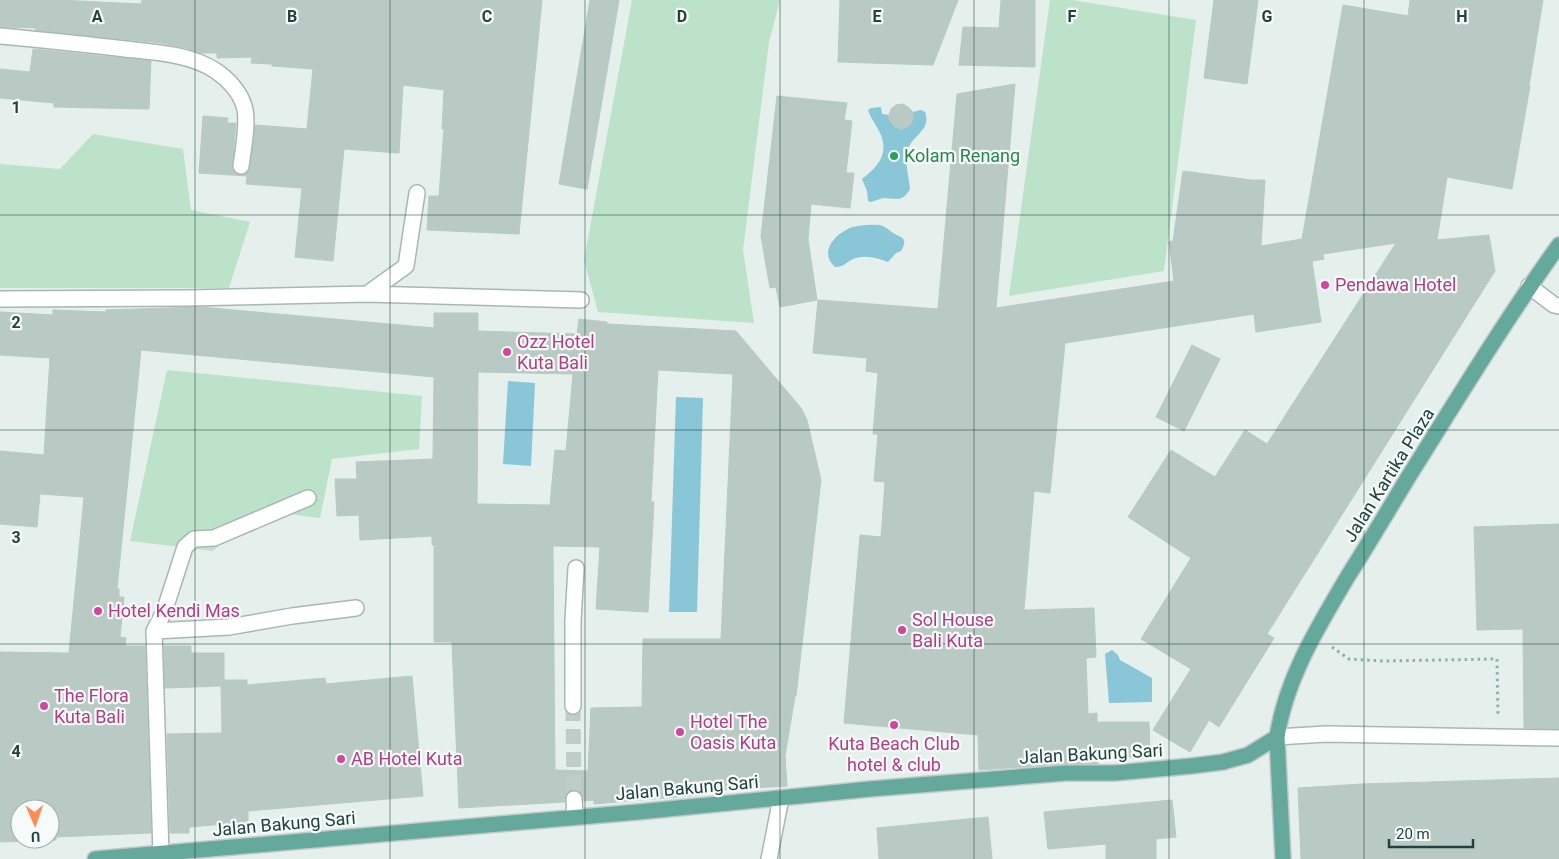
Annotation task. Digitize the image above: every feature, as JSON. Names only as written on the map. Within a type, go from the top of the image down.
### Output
[{"type":"main road","name":"Jalan Kartika Plaza","points":[[1283,859],[1277,737],[1280,718],[1289,687],[1328,609],[1392,504],[1529,286],[1559,245]]},
{"type":"main road","name":"Jalan Bakung Sari","points":[[95,859],[638,812],[870,789],[1066,774],[1114,773],[1223,762],[1248,755],[1277,737]]},
{"type":"street","points":[[0,36],[168,54],[193,61],[216,71],[235,88],[245,107],[245,130],[241,166]]},
{"type":"street","points":[[367,294],[406,266],[417,193]]},
{"type":"street","points":[[1529,286],[1554,305],[1559,306]]},
{"type":"street","points":[[0,299],[367,294],[581,300]]},
{"type":"street","points":[[161,854],[154,631],[164,612],[185,546],[194,539],[214,538],[308,498]]},
{"type":"street","points":[[573,706],[573,620],[576,568]]},
{"type":"street","points":[[154,631],[229,627],[292,616],[356,608]]},
{"type":"street","points":[[1277,737],[1326,734],[1559,738]]},
{"type":"street","points":[[769,859],[781,798]]},
{"type":"street","points":[[574,799],[575,816]]},
{"type":"path","points":[[1314,635],[1349,659],[1384,661],[1497,660],[1499,737]]},
{"type":"green space","points":[[632,0],[780,0],[769,42],[743,250],[754,323],[598,312],[584,260]]},
{"type":"green space","points":[[1050,0],[1072,0],[1196,20],[1164,271],[1009,296]]},
{"type":"green space","points":[[93,134],[183,149],[191,210],[250,222],[229,288],[0,288],[0,164],[60,169]]},
{"type":"green space","points":[[167,370],[422,396],[419,449],[332,459],[320,518],[255,510],[213,551],[130,541]]},
{"type":"water","name":"Kolam Renang","points":[[881,107],[882,114],[889,115],[891,121],[899,128],[907,127],[911,124],[913,112],[921,110],[925,112],[926,124],[912,142],[907,153],[910,189],[904,196],[898,199],[883,198],[871,202],[868,201],[867,191],[862,179],[880,161],[883,142],[868,110]]},
{"type":"water","points":[[865,225],[883,226],[901,237],[904,243],[901,251],[896,253],[888,262],[872,257],[860,257],[842,266],[835,267],[828,257],[832,241],[848,229]]},
{"type":"water","points":[[508,381],[535,383],[531,466],[503,464]]},
{"type":"water","points":[[676,397],[703,398],[697,612],[669,612]]},
{"type":"water","points":[[1112,650],[1118,655],[1120,660],[1152,678],[1152,702],[1109,703],[1105,654]]},
{"type":"building","points":[[0,0],[59,0],[141,4],[142,0],[542,0],[519,234],[427,230],[429,196],[439,196],[444,129],[442,129],[444,90],[403,85],[399,153],[344,149],[333,261],[295,257],[302,188],[246,184],[247,176],[199,173],[203,116],[228,118],[227,123],[236,123],[232,169],[239,175],[245,174],[249,171],[250,167],[255,125],[307,129],[313,69],[251,63],[252,57],[217,58],[217,53],[201,53],[161,43],[35,30],[36,28],[0,27]]},
{"type":"building","points":[[590,0],[619,0],[587,189],[559,184]]},
{"type":"building","points":[[840,0],[958,0],[933,65],[838,62]]},
{"type":"building","points":[[1001,0],[1035,0],[1035,67],[959,65],[963,27],[999,28]]},
{"type":"building","points":[[1214,0],[1258,0],[1247,84],[1204,78]]},
{"type":"building","points":[[1410,0],[1543,0],[1512,189],[1447,177],[1437,240],[1489,235],[1495,271],[1267,634],[1274,638],[1219,727],[1209,720],[1190,752],[1153,730],[1191,669],[1141,639],[1191,558],[1128,517],[1171,450],[1215,477],[1245,430],[1267,444],[1396,243],[1323,254],[1324,259],[1312,261],[1321,322],[1256,332],[1254,314],[1065,343],[1050,493],[1034,491],[1024,610],[1094,608],[1096,657],[1086,658],[1088,714],[1097,713],[1097,722],[1149,722],[1150,757],[1098,757],[1098,764],[1065,764],[979,770],[978,735],[844,723],[860,535],[881,537],[885,482],[874,481],[878,434],[873,434],[878,373],[866,371],[867,358],[813,353],[818,300],[938,309],[957,94],[1015,84],[996,308],[1174,281],[1169,242],[1173,241],[1183,171],[1251,180],[1265,180],[1261,246],[1302,239],[1343,5],[1408,16]]},
{"type":"building","points":[[33,49],[151,61],[149,109],[54,107],[54,103],[0,98],[0,69],[30,72]]},
{"type":"building","points":[[777,96],[847,103],[844,120],[852,121],[846,173],[854,173],[850,208],[811,204],[808,239],[817,300],[780,307],[776,287],[770,288],[761,236]]},
{"type":"building","points":[[903,104],[913,112],[913,118],[911,124],[906,128],[900,129],[894,126],[888,118],[891,109],[896,105]]},
{"type":"building","points":[[200,307],[434,328],[434,313],[478,313],[478,331],[577,334],[579,319],[607,322],[607,324],[736,331],[801,408],[807,420],[821,480],[796,696],[785,756],[787,786],[700,791],[700,795],[594,804],[594,800],[584,801],[582,794],[578,790],[573,790],[566,794],[565,802],[459,808],[452,642],[434,642],[434,545],[432,545],[432,536],[360,540],[359,515],[337,516],[335,479],[357,479],[356,462],[433,459],[434,377],[141,350],[117,589],[119,589],[119,597],[124,597],[120,637],[126,638],[125,646],[145,646],[151,833],[60,837],[60,799],[10,799],[10,842],[0,842],[0,652],[69,653],[84,497],[40,494],[37,527],[0,524],[0,451],[44,455],[50,358],[0,355],[0,312],[53,315],[53,310],[106,312],[106,310]],"holes":[[[658,370],[733,374],[721,639],[643,639],[642,707],[591,708],[588,771],[555,770],[553,546],[600,547],[596,609],[648,612],[654,502],[651,502]],[[478,372],[573,374],[566,451],[555,450],[550,505],[477,504]]]},
{"type":"building","points":[[1192,345],[1220,359],[1184,431],[1156,417]]},
{"type":"building","points":[[1559,524],[1559,729],[1524,728],[1523,629],[1477,630],[1474,527]]},
{"type":"building","points":[[164,646],[191,646],[191,653],[224,653],[224,680],[247,680],[247,685],[325,678],[326,684],[412,676],[423,796],[248,811],[248,822],[189,827],[189,833],[170,833],[167,734],[222,733],[221,686],[165,688]]},
{"type":"building","points":[[1559,778],[1559,859],[1301,859],[1298,788],[1362,784]]},
{"type":"building","points":[[1172,800],[1176,837],[1156,839],[1156,859],[1106,859],[1106,844],[1048,849],[1044,812]]},
{"type":"building","points":[[988,817],[992,859],[879,859],[877,828]]},
{"type":"tunnel","points":[[573,706],[574,799]]},
{"type":"place","name":"Kolam Renang","points":[[894,156]]},
{"type":"place","name":"Pendawa Hotel","points":[[1325,285]]},
{"type":"place","name":"Ozz Hotel Kuta Bali","points":[[507,352]]},
{"type":"place","name":"Hotel Kendi Mas","points":[[98,611]]},
{"type":"place","name":"Sol House Bali Kuta","points":[[902,630]]},
{"type":"place","name":"The Flora Kuta Bali","points":[[44,706]]},
{"type":"place","name":"Kuta Beach Club hotel & club","points":[[894,725]]},
{"type":"place","name":"Hotel The Oasis Kuta","points":[[680,732]]},
{"type":"place","name":"AB Hotel Kuta","points":[[341,759]]}]
